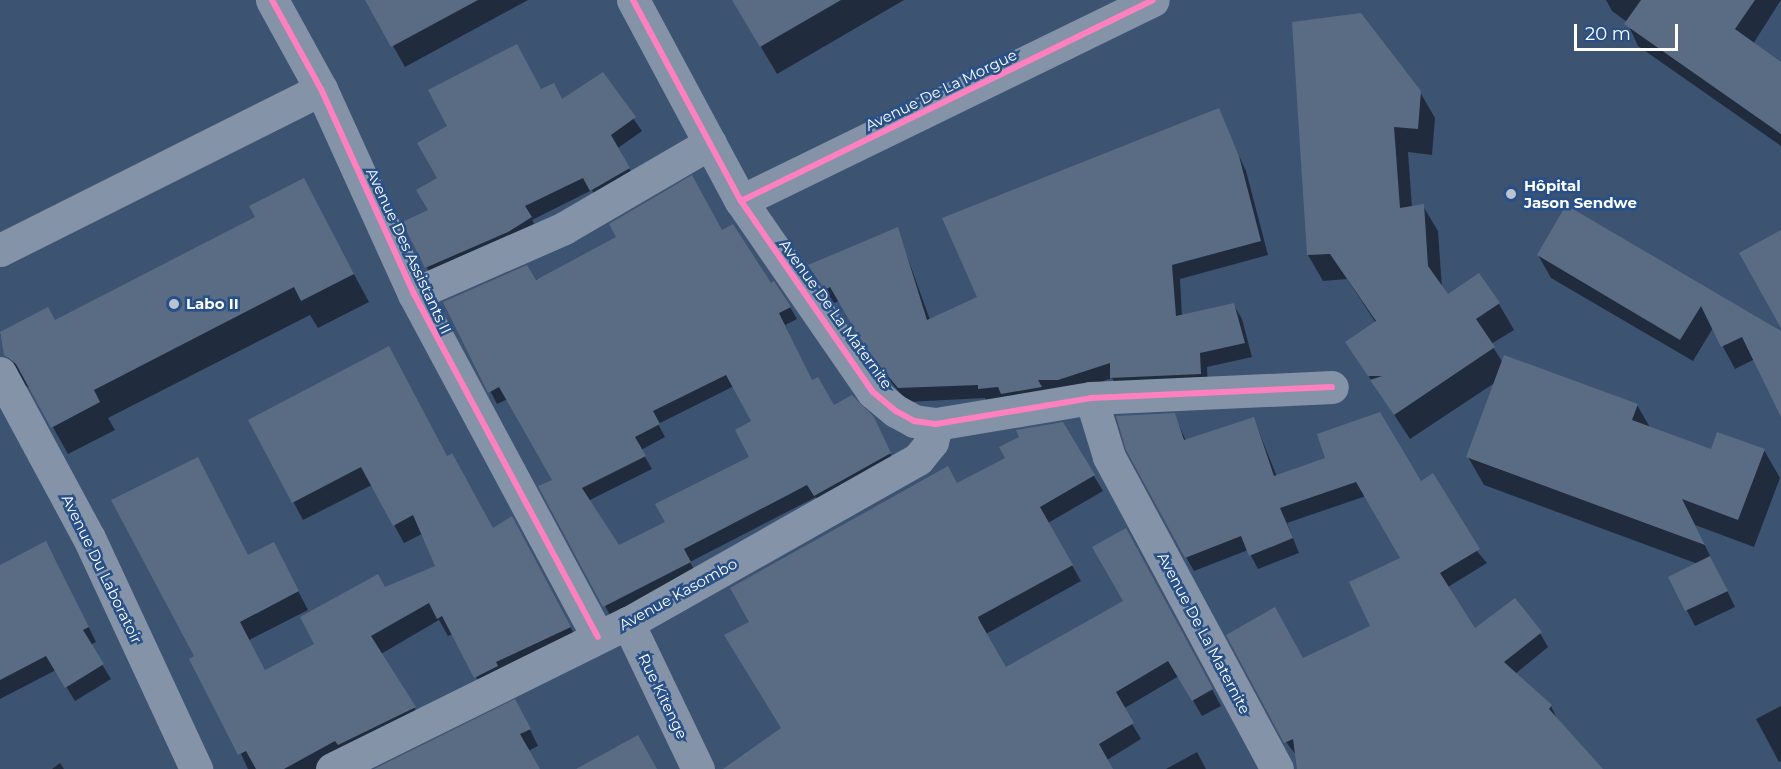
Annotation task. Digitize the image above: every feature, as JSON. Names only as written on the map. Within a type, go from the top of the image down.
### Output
[{"type":"street","name":"Avenue Des Assistants II","points":[[272,0],[321,89],[414,294],[598,638]]},
{"type":"street","name":"Avenue De La Maternite","points":[[633,0],[741,201],[873,392],[914,421],[936,424],[1091,398],[1332,387]]},
{"type":"street","name":"Avenue De La Morgue","points":[[741,201],[1153,0]]},
{"type":"street","points":[[0,250],[321,89]]},
{"type":"street","points":[[414,294],[564,228],[710,143]]},
{"type":"street","name":"Avenue Du Laboratoir","points":[[0,373],[89,538],[196,769]]},
{"type":"street","name":"Avenue De La Maternite","points":[[1091,398],[1109,457],[1277,769]]},
{"type":"street","name":"Avenue Kasombo","points":[[332,769],[628,623],[918,459],[932,442],[936,424]]},
{"type":"street","name":"Rue Kitenge","points":[[628,623],[698,769]]},
{"type":"building","points":[[365,0],[478,0],[391,47]]},
{"type":"building","points":[[732,0],[841,0],[760,47]]},
{"type":"building","points":[[1641,0],[1755,0],[1735,29],[1781,62],[1781,134],[1624,24]]},
{"type":"building","points":[[1361,13],[1421,91],[1418,129],[1394,127],[1400,208],[1424,204],[1428,266],[1448,294],[1479,273],[1500,303],[1476,319],[1495,347],[1394,415],[1370,380],[1382,376],[1368,376],[1345,342],[1376,321],[1330,254],[1307,255],[1292,22]]},
{"type":"building","points":[[517,44],[541,89],[554,83],[562,99],[603,72],[636,117],[611,135],[630,168],[590,191],[583,178],[525,206],[532,217],[508,232],[425,268],[402,222],[428,210],[416,190],[437,178],[417,143],[447,126],[428,90]]},
{"type":"building","points":[[1219,108],[1239,156],[1261,241],[1172,265],[1176,316],[1234,303],[1245,343],[1200,353],[1201,374],[1110,378],[1110,363],[1058,380],[1038,380],[1042,387],[1001,394],[998,387],[978,389],[978,385],[898,388],[867,351],[830,287],[825,290],[808,265],[898,227],[927,320],[977,297],[942,218]]},
{"type":"building","points":[[692,175],[722,230],[733,224],[771,283],[774,281],[791,307],[779,313],[812,380],[818,377],[834,405],[852,395],[874,417],[891,453],[814,496],[807,485],[684,549],[691,562],[603,607],[538,486],[552,480],[499,387],[488,393],[443,302],[527,265],[536,280],[616,237],[609,224]],"holes":[[[726,375],[751,421],[735,430],[749,457],[655,504],[665,522],[619,545],[582,488],[646,456],[635,437],[660,424],[653,411]]]},
{"type":"building","name":"Labo II","points":[[304,178],[354,274],[301,301],[294,287],[94,390],[100,402],[51,428],[16,364],[4,355],[0,332],[48,307],[55,320],[255,217],[249,206]]},
{"type":"building","points":[[1566,205],[1781,331],[1781,417],[1742,337],[1721,347],[1701,306],[1680,340],[1537,255]]},
{"type":"building","points":[[1781,230],[1781,328],[1739,253]]},
{"type":"building","points":[[389,346],[447,456],[452,453],[493,528],[512,516],[571,627],[496,662],[498,666],[474,678],[442,616],[437,619],[429,603],[371,636],[416,707],[338,745],[335,741],[284,769],[256,769],[246,751],[238,755],[189,659],[194,656],[111,500],[198,457],[248,555],[274,542],[299,591],[240,622],[265,670],[314,644],[300,617],[378,574],[385,587],[435,566],[413,515],[393,526],[361,467],[292,503],[248,420]]},
{"type":"building","points":[[1504,355],[1638,404],[1632,420],[1711,449],[1717,432],[1765,449],[1738,520],[1682,499],[1705,545],[1466,457]]},
{"type":"building","points":[[1380,412],[1421,481],[1433,473],[1480,549],[1440,573],[1475,628],[1515,598],[1542,632],[1504,662],[1552,705],[1549,709],[1603,769],[1297,769],[1293,739],[1284,743],[1226,635],[1275,607],[1303,658],[1370,626],[1349,582],[1400,558],[1356,482],[1280,508],[1293,538],[1249,556],[1241,536],[1185,558],[1126,450],[1116,416],[1175,413],[1184,440],[1254,417],[1274,476],[1325,458],[1317,434]]},
{"type":"building","points":[[1063,422],[1095,475],[1040,507],[1073,565],[978,617],[979,620],[1006,667],[1123,601],[1092,547],[1126,528],[1213,689],[1192,701],[1168,661],[1116,692],[1134,723],[1099,744],[1113,769],[723,769],[781,728],[724,635],[749,622],[730,588],[948,466],[957,483],[1005,458],[999,447],[1019,437],[1016,430]]},
{"type":"building","points":[[46,541],[89,627],[83,630],[104,664],[65,688],[46,656],[0,680],[0,565]]},
{"type":"building","points":[[1710,556],[1728,591],[1685,611],[1668,577]]},
{"type":"building","points":[[515,699],[531,729],[520,734],[540,769],[374,769]]},
{"type":"building","points":[[638,735],[657,769],[576,769]]},
{"type":"cycle path","points":[[272,0],[321,89],[414,294],[598,637]]},
{"type":"cycle path","points":[[633,0],[741,201],[873,392],[896,411],[914,421],[936,424],[1091,398],[1332,387]]},
{"type":"cycle path","points":[[741,201],[1153,0]]},
{"type":"place","name":"Hôpital Jason Sendwe","points":[[1511,194]]},
{"type":"place","name":"Labo II","points":[[174,304]]}]
